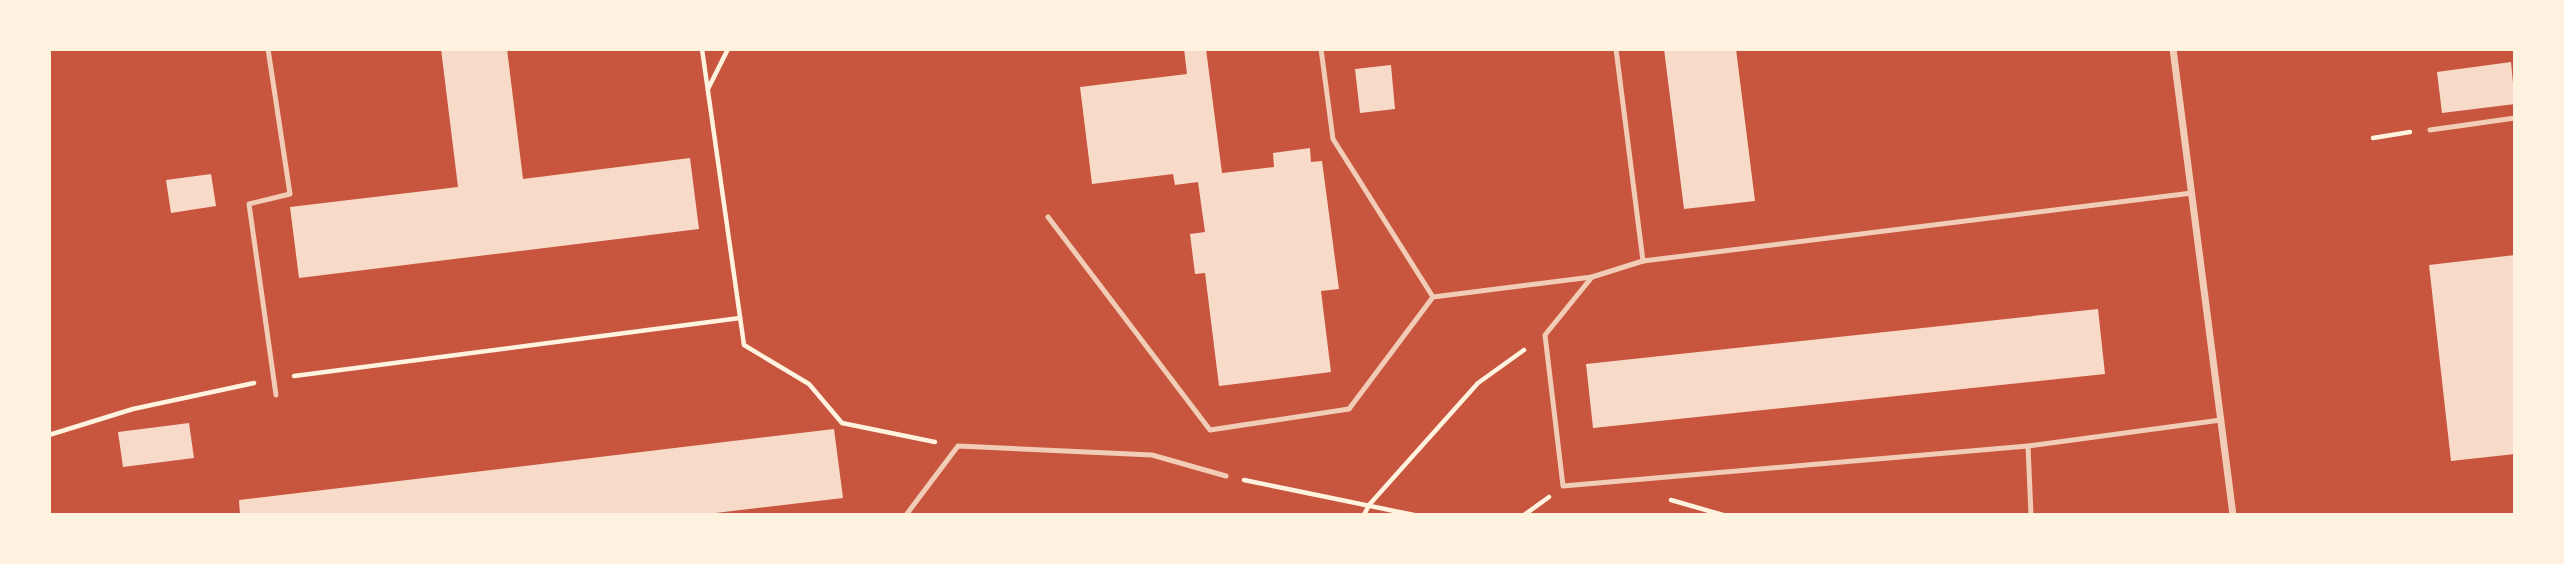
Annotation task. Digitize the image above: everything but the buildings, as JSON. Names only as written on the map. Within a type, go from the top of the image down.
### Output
[{"type":"street","points":[[2173,49],[2233,515]]},
{"type":"lane","points":[[268,49],[290,194],[249,204],[276,396]]},
{"type":"lane","points":[[1321,49],[1333,139],[1433,297]]},
{"type":"lane","points":[[1616,49],[1643,261]]},
{"type":"lane","points":[[2430,130],[2515,118]]},
{"type":"lane","points":[[1048,218],[1210,430],[1349,409],[1433,297],[1592,277],[1643,261],[2192,193]]},
{"type":"lane","points":[[1592,277],[1545,335],[1563,486],[2028,446],[2221,421]]},
{"type":"lane","points":[[906,515],[958,446],[1152,454],[1226,476]]},
{"type":"lane","points":[[2028,446],[2031,515]]},
{"type":"path","points":[[702,49],[744,345],[809,384],[842,423],[958,446]]},
{"type":"path","points":[[708,89],[728,49]]},
{"type":"path","points":[[2373,138],[2430,130]]},
{"type":"path","points":[[49,435],[133,409],[274,379],[740,318]]},
{"type":"path","points":[[1364,515],[1369,505],[1478,383],[1545,335]]},
{"type":"path","points":[[1226,476],[1414,515]]},
{"type":"path","points":[[1524,515],[1563,486]]}]
